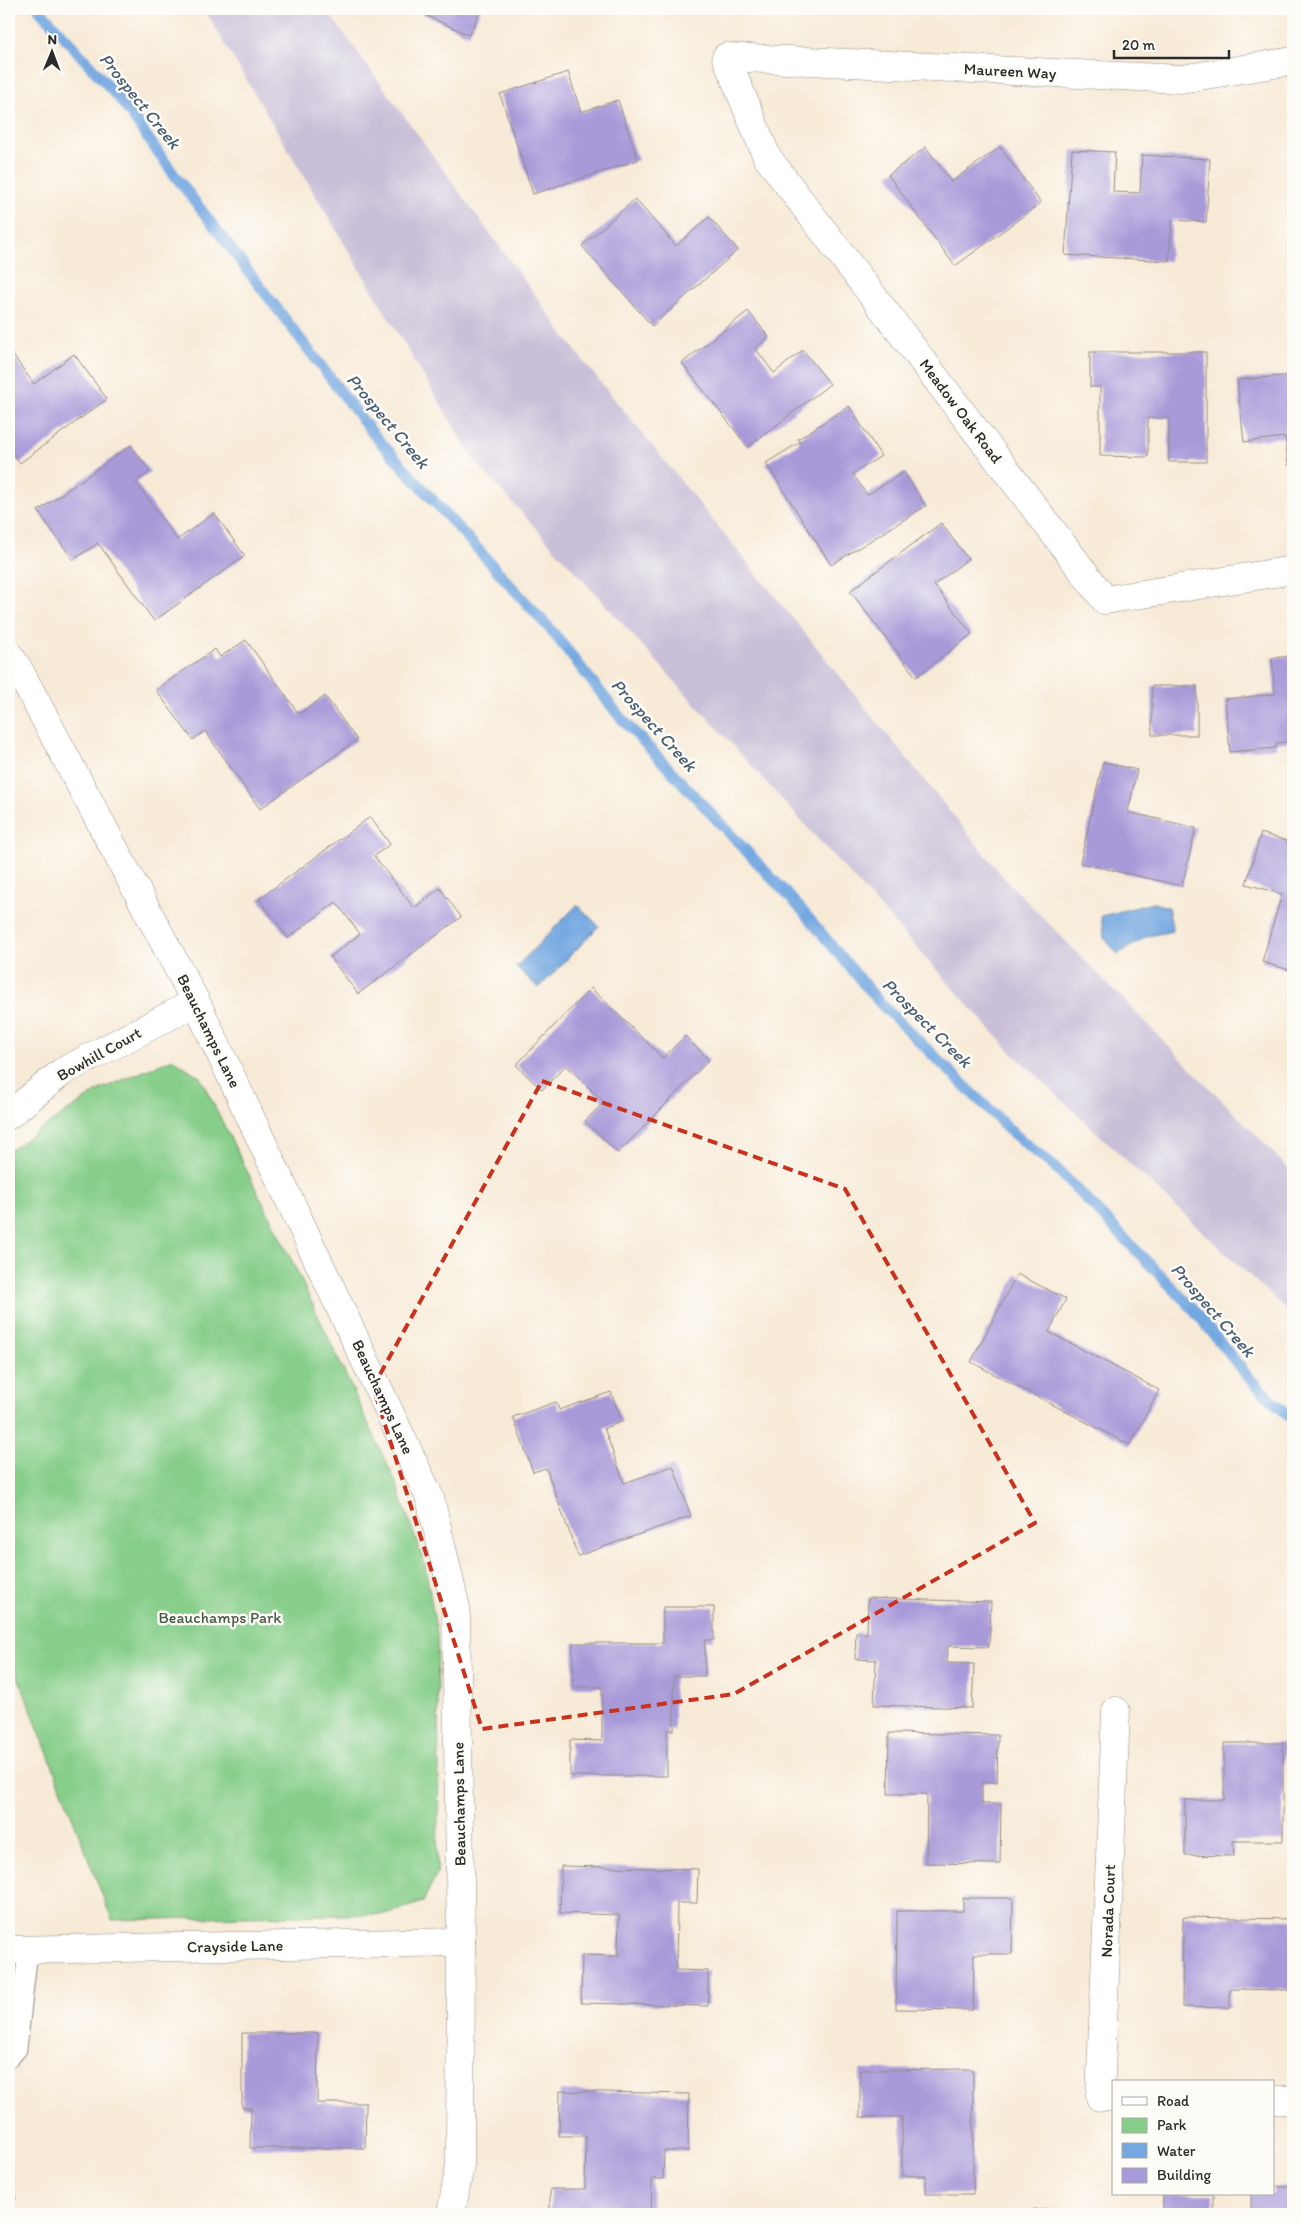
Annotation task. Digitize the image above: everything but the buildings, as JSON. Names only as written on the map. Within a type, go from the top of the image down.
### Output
[{"type":"street","name":"Maureen Way","points":[[726,57],[1181,79],[1293,62]]},
{"type":"street","name":"Meadow Oak Road","points":[[726,57],[767,157],[1105,600],[1293,570]]},
{"type":"street","name":"Beauchamps Lane","points":[[9,656],[18,668],[196,1002],[430,1498],[456,1608],[461,1942],[460,2166],[451,2214]]},
{"type":"street","name":"Bowhill Court","points":[[9,1115],[62,1072],[196,1002]]},
{"type":"street","name":"Norada Court","points":[[1112,2097],[1100,2097],[1116,1711]]},
{"type":"street","name":"Crayside Lane","points":[[19,1950],[461,1942]]},
{"type":"street","points":[[1274,2100],[1293,2100]]},
{"type":"lane","points":[[9,2058],[17,2049],[19,1950]]},
{"type":"highlighted area","points":[[542,1081],[845,1189],[1035,1523],[734,1694],[482,1729],[373,1387]]},
{"type":"shaded area","points":[[204,9],[326,9],[580,357],[1005,879],[1293,1173],[1293,1316],[1012,1053],[474,460]]},
{"type":"green space","name":"Beauchamps Park","points":[[173,1059],[200,1077],[299,1275],[396,1483],[425,1565],[437,1634],[439,1765],[437,1873],[423,1902],[385,1914],[112,1920],[9,1653],[9,1151],[99,1090]]},
{"type":"water","points":[[1153,903],[1168,907],[1173,931],[1148,936],[1118,954],[1104,938],[1101,916]]},
{"type":"water","points":[[577,905],[599,926],[539,988],[516,967]]},
{"type":"waterway","name":"Prospect Creek","points":[[39,9],[120,99],[170,169],[374,435],[552,631],[620,717],[801,909],[880,1003],[1014,1134],[1057,1169],[1194,1310],[1248,1377],[1293,1420]]}]
